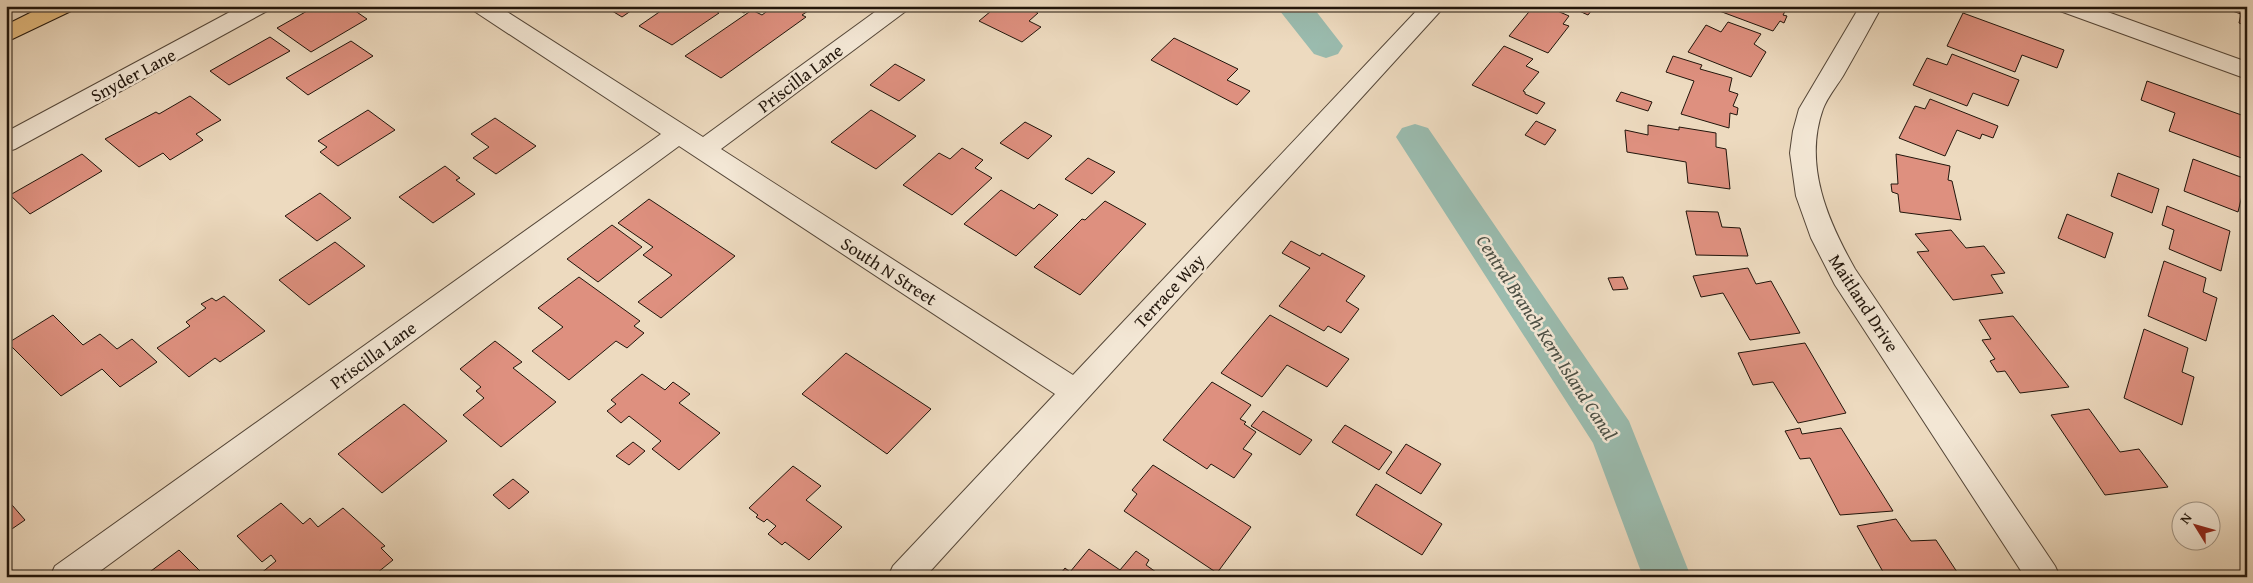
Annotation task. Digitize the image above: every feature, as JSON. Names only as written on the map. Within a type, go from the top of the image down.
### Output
[{"type":"highway","points":[[6,34],[63,6]]},
{"type":"street","name":"Snyder Lane","points":[[6,144],[259,6]]},
{"type":"street","points":[[482,6],[679,134]]},
{"type":"street","name":"Priscilla Lane","points":[[703,150],[898,6]]},
{"type":"street","name":"Terrace Way","points":[[904,577],[1434,6]]},
{"type":"street","name":"Maitland Drive","points":[[1871,6],[1812,108],[1804,140],[1804,174],[1812,208],[1826,244],[1845,276],[2044,577]]},
{"type":"street","points":[[2068,6],[2247,70]]},
{"type":"street","name":"South N Street","points":[[679,134],[1075,392]]},
{"type":"street","name":"Priscilla Lane","points":[[66,577],[679,134]]},
{"type":"building","points":[[316,6],[348,6],[367,19],[311,52],[277,28]]},
{"type":"building","points":[[604,6],[638,6],[622,17]]},
{"type":"building","points":[[668,6],[714,6],[711,8],[719,13],[672,45],[639,26]]},
{"type":"building","points":[[732,6],[754,6],[744,13]]},
{"type":"building","points":[[774,6],[800,6],[808,11],[802,15],[806,17],[721,78],[685,56],[752,10],[762,15]]},
{"type":"building","points":[[997,6],[1024,6],[1038,13],[1029,21],[1041,27],[1022,42],[979,21]]},
{"type":"building","points":[[1546,6],[1569,16],[1563,24],[1569,26],[1548,53],[1509,36],[1533,7]]},
{"type":"building","points":[[1568,6],[1595,6],[1588,15]]},
{"type":"building","points":[[1716,6],[1788,6],[1783,15],[1787,16],[1784,23],[1780,21],[1773,31],[1714,9]]},
{"type":"building","points":[[2218,6],[2247,6],[2247,26],[2239,23],[2241,14]]},
{"type":"building","points":[[1963,13],[2064,50],[2057,68],[2022,55],[2015,72],[1947,46]]},
{"type":"building","points":[[1728,22],[1761,34],[1754,44],[1766,52],[1751,77],[1688,52],[1706,25],[1721,32]]},
{"type":"building","points":[[270,37],[290,51],[229,85],[210,71]]},
{"type":"building","points":[[1174,38],[1238,69],[1227,80],[1250,91],[1237,105],[1151,60]]},
{"type":"building","points":[[351,41],[373,56],[308,95],[286,78]]},
{"type":"building","points":[[1504,46],[1533,59],[1526,66],[1539,72],[1523,91],[1525,94],[1545,103],[1537,114],[1472,85]]},
{"type":"building","points":[[1952,54],[2019,80],[2008,106],[1973,93],[1967,106],[1913,85],[1927,58],[1947,65]]},
{"type":"building","points":[[1673,56],[1702,65],[1700,69],[1732,78],[1729,91],[1738,94],[1733,106],[1738,108],[1737,115],[1730,113],[1729,128],[1681,114],[1694,81],[1666,72]]},
{"type":"building","points":[[895,64],[925,80],[899,101],[870,85]]},
{"type":"building","points":[[2147,81],[2247,117],[2247,160],[2169,131],[2175,113],[2141,100]]},
{"type":"building","points":[[1621,92],[1652,102],[1648,111],[1616,101]]},
{"type":"building","points":[[190,96],[221,120],[196,134],[203,140],[170,160],[163,153],[139,167],[105,139],[156,112],[159,114]]},
{"type":"building","points":[[1930,99],[1998,126],[1993,138],[1982,134],[1980,139],[1957,130],[1945,156],[1899,138],[1915,106],[1925,109]]},
{"type":"building","points":[[368,110],[395,130],[338,166],[320,152],[327,147],[318,141]]},
{"type":"building","points":[[871,110],[916,136],[876,169],[831,142]]},
{"type":"building","points":[[495,118],[536,146],[496,174],[473,158],[489,147],[471,134]]},
{"type":"building","points":[[1536,121],[1556,130],[1545,145],[1525,135]]},
{"type":"building","points":[[1025,122],[1052,136],[1028,159],[1000,143]]},
{"type":"building","points":[[1648,125],[1679,130],[1679,127],[1716,133],[1716,147],[1726,149],[1730,189],[1688,183],[1686,162],[1627,152],[1625,130],[1648,135]]},
{"type":"building","points":[[962,148],[983,160],[975,168],[992,178],[952,215],[903,185],[939,153],[950,159]]},
{"type":"building","points":[[82,154],[102,171],[30,214],[10,195]]},
{"type":"building","points":[[1896,154],[1950,166],[1948,180],[1952,181],[1961,220],[1900,212],[1898,194],[1892,192],[1891,184],[1898,184]]},
{"type":"building","points":[[1088,158],[1115,172],[1092,194],[1065,179]]},
{"type":"building","points":[[2193,159],[2246,179],[2238,212],[2184,191]]},
{"type":"building","points":[[445,166],[460,178],[456,180],[475,194],[433,223],[399,197]]},
{"type":"building","points":[[2118,173],[2159,189],[2152,213],[2111,196]]},
{"type":"building","points":[[1001,190],[1034,209],[1039,204],[1058,215],[1016,256],[964,224]]},
{"type":"building","points":[[320,193],[351,218],[317,241],[285,216]]},
{"type":"building","points":[[649,199],[735,256],[661,318],[638,302],[672,275],[643,255],[653,247],[618,223]]},
{"type":"building","points":[[1105,201],[1146,224],[1080,295],[1034,267],[1082,219],[1085,220]]},
{"type":"building","points":[[2167,206],[2230,231],[2221,271],[2169,249],[2174,230],[2162,225]]},
{"type":"building","points":[[1686,211],[1718,212],[1722,227],[1740,228],[1748,256],[1696,255]]},
{"type":"building","points":[[2067,214],[2113,233],[2105,258],[2058,238]]},
{"type":"building","points":[[612,225],[642,247],[598,282],[567,259]]},
{"type":"building","points":[[1951,230],[1966,248],[1984,246],[2005,273],[1991,275],[2003,293],[1953,300],[1917,252],[1929,251],[1915,234]]},
{"type":"building","points":[[1291,241],[1320,256],[1322,253],[1365,276],[1346,301],[1359,309],[1341,333],[1328,326],[1324,331],[1279,306],[1310,268],[1282,253]]},
{"type":"building","points":[[335,242],[365,266],[309,305],[279,280]]},
{"type":"building","points":[[2164,261],[2206,278],[2203,292],[2217,298],[2206,341],[2148,316]]},
{"type":"building","points":[[1748,268],[1756,284],[1771,281],[1800,333],[1750,340],[1723,293],[1701,297],[1693,276]]},
{"type":"building","points":[[579,277],[640,321],[634,326],[644,333],[627,348],[616,341],[569,380],[532,351],[563,327],[538,308]]},
{"type":"building","points":[[1623,277],[1628,289],[1613,290],[1608,278]]},
{"type":"building","points":[[224,296],[265,331],[220,362],[215,358],[189,377],[157,348],[190,326],[186,322],[206,308],[201,304],[212,298],[216,301]]},
{"type":"building","points":[[53,315],[83,345],[100,334],[117,349],[132,339],[157,362],[120,387],[102,369],[61,396],[8,343]]},
{"type":"building","points":[[1270,315],[1349,359],[1327,387],[1287,365],[1262,397],[1221,373]]},
{"type":"building","points":[[2013,316],[2069,387],[2020,393],[2005,371],[1997,372],[1990,361],[1995,359],[1982,340],[1991,339],[1979,320]]},
{"type":"building","points":[[2144,329],[2188,348],[2182,372],[2194,377],[2182,425],[2124,398]]},
{"type":"building","points":[[495,341],[522,362],[513,368],[556,402],[501,447],[463,415],[484,398],[476,391],[481,387],[460,369]]},
{"type":"building","points":[[1805,343],[1846,413],[1798,423],[1773,382],[1753,385],[1738,353]]},
{"type":"building","points":[[846,353],[931,409],[887,454],[802,394]]},
{"type":"building","points":[[642,374],[665,390],[673,382],[690,394],[679,403],[720,433],[679,470],[652,449],[661,441],[629,416],[621,423],[607,411],[616,404],[611,400]]},
{"type":"building","points":[[1212,382],[1251,405],[1240,419],[1256,432],[1243,449],[1252,454],[1234,478],[1211,464],[1207,469],[1163,440]]},
{"type":"building","points":[[404,404],[447,441],[382,493],[338,454]]},
{"type":"building","points":[[2089,409],[2120,452],[2139,449],[2168,487],[2105,495],[2051,415]]},
{"type":"building","points":[[1263,411],[1312,440],[1300,455],[1251,426]]},
{"type":"building","points":[[1345,425],[1392,452],[1379,470],[1332,442]]},
{"type":"building","points":[[1800,428],[1802,434],[1841,428],[1893,511],[1840,515],[1810,458],[1800,459],[1785,431]]},
{"type":"building","points":[[633,442],[645,451],[629,465],[616,456]]},
{"type":"building","points":[[1406,444],[1441,464],[1421,494],[1386,473]]},
{"type":"building","points":[[1153,465],[1251,527],[1217,573],[1124,511],[1137,494],[1132,490]]},
{"type":"building","points":[[793,466],[821,486],[806,500],[842,527],[809,560],[785,542],[782,545],[768,534],[776,526],[767,519],[764,522],[756,517],[758,515],[749,508]]},
{"type":"building","points":[[513,479],[529,492],[509,509],[493,495]]},
{"type":"building","points":[[1376,484],[1442,524],[1422,555],[1356,515]]},
{"type":"building","points":[[6,498],[25,520],[6,533]]},
{"type":"building","points":[[281,503],[303,524],[310,518],[318,527],[343,508],[385,546],[381,548],[393,560],[372,577],[263,577],[260,574],[276,561],[271,555],[262,562],[237,536]]},
{"type":"building","points":[[1896,519],[1911,541],[1936,540],[1959,575],[1951,577],[1886,577],[1857,526]]},
{"type":"building","points":[[1089,549],[1120,570],[1136,551],[1149,560],[1146,565],[1163,577],[1058,577],[1065,568],[1070,572]]},
{"type":"building","points":[[179,550],[203,574],[199,577],[143,577]]},
{"type":"waterway","name":"Central Branch Kern Island Canal","points":[[1293,6],[1326,46]]},
{"type":"waterway","name":"Central Branch Kern Island Canal","points":[[1415,137],[1613,435],[1667,577]]}]
